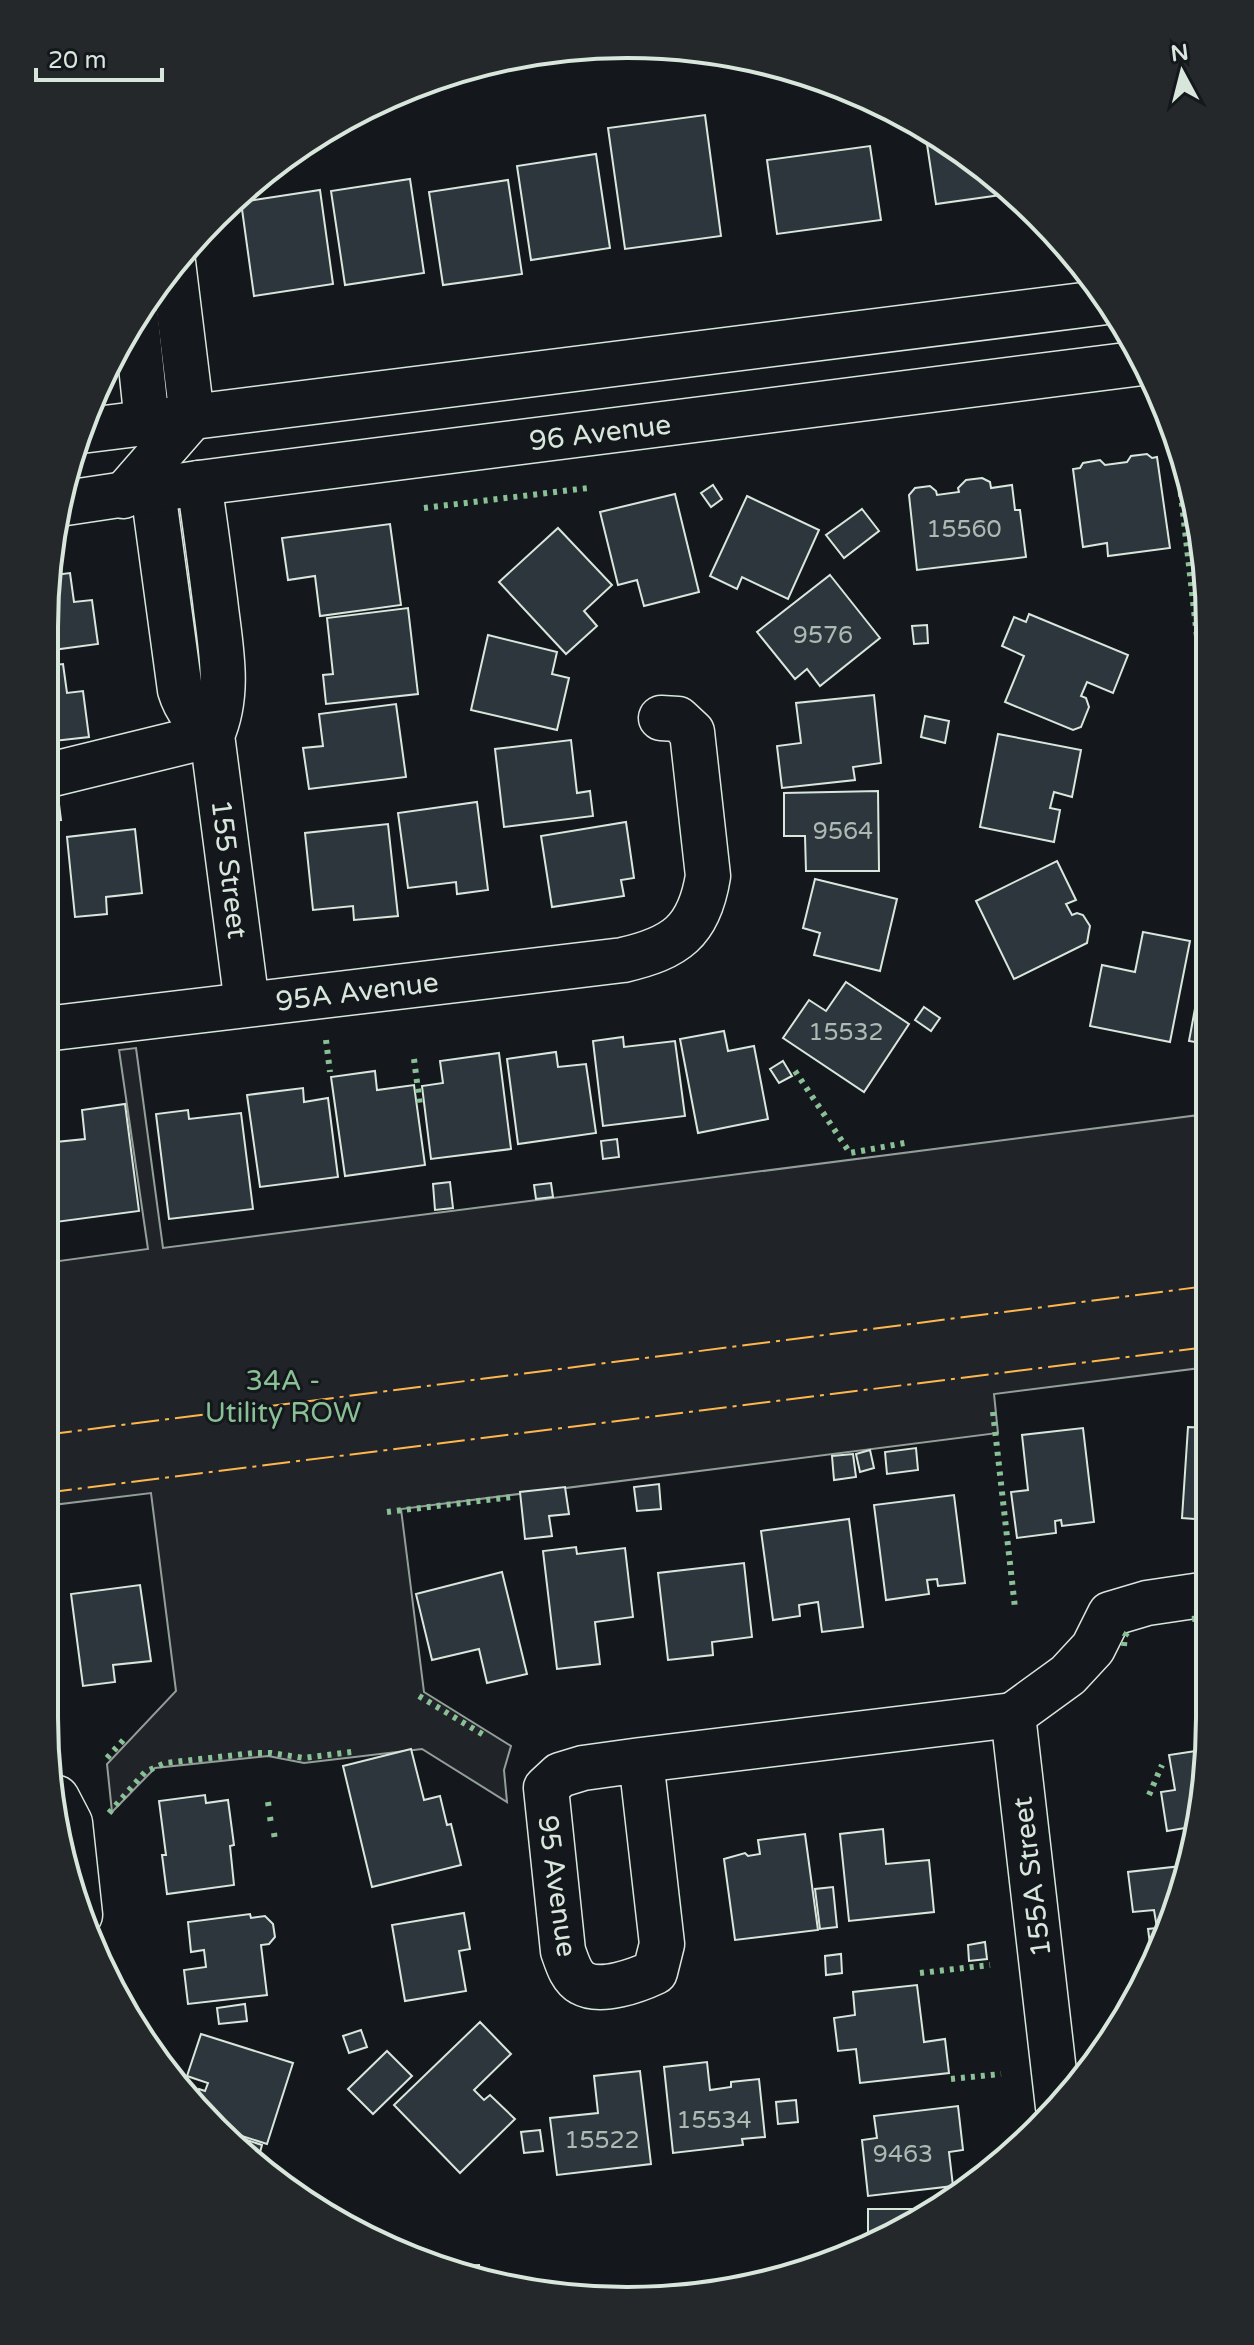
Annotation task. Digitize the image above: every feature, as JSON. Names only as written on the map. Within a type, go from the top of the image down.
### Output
[{"type":"street","points":[[175,282],[192,417],[138,494],[180,690],[185,706],[212,735]]},
{"type":"street","points":[[93,429],[1095,304]]},
{"type":"street","points":[[138,336],[147,423]]},
{"type":"street","name":"96 Avenue","points":[[72,502],[199,483],[1131,364]]},
{"type":"street","name":"155 Street","points":[[199,483],[223,672],[220,718],[212,735],[247,1004]]},
{"type":"street","name":"95A Avenue","points":[[58,1027],[623,960],[668,946],[684,934],[704,899],[708,876],[692,732],[678,719],[661,718]]},
{"type":"street","points":[[58,773],[212,735]]},
{"type":"street","points":[[1013,1715],[1068,1675],[1093,1648],[1110,1614],[1147,1603],[1196,1596]]},
{"type":"street","name":"95 Avenue","points":[[641,1760],[662,1944],[655,1972],[617,1985],[582,1983],[569,1969],[563,1951],[546,1788],[560,1775],[583,1768],[641,1760],[1013,1715]]},
{"type":"street","name":"155A Street","points":[[1013,1715],[1056,2091]]},
{"type":"street","points":[[67,1817],[72,1844]]},
{"type":"green space","name":"34A - Utility ROW","points":[[136,1048],[163,1248],[1196,1115],[1196,1369],[994,1394],[998,1433],[401,1509],[424,1692],[511,1746],[504,1770],[507,1802],[422,1749],[304,1763],[268,1756],[155,1768],[112,1812],[107,1764],[176,1691],[151,1493],[58,1504],[58,1261],[148,1249],[119,1050]]},
{"type":"building","points":[[705,115],[721,236],[625,249],[608,128]]},
{"type":"building","points":[[927,144],[998,195],[936,204]]},
{"type":"building","points":[[870,146],[881,220],[777,234],[767,160]]},
{"type":"building","points":[[596,154],[610,248],[531,260],[517,166]]},
{"type":"building","points":[[410,179],[424,273],[345,285],[331,191]]},
{"type":"building","points":[[508,180],[522,274],[443,285],[429,192]]},
{"type":"building","points":[[320,190],[333,284],[254,296],[242,209],[250,201]]},
{"type":"building","points":[[1147,454],[1157,457],[1170,548],[1108,556],[1107,543],[1083,547],[1073,469],[1080,468],[1083,463],[1100,460],[1105,465],[1127,462],[1131,456]]},
{"type":"building","points":[[982,478],[990,482],[991,488],[1012,485],[1015,510],[1020,510],[1026,557],[917,570],[909,495],[915,488],[930,486],[937,495],[959,492],[958,488],[966,480]]},
{"type":"building","points":[[713,485],[722,499],[711,507],[701,493]]},
{"type":"building","points":[[675,494],[699,592],[644,606],[637,580],[618,585],[600,512]]},
{"type":"building","points":[[747,496],[819,530],[788,599],[742,577],[737,589],[710,576]]},
{"type":"building","points":[[862,509],[879,531],[844,558],[826,535]]},
{"type":"building","points":[[390,524],[401,605],[320,616],[315,576],[288,580],[282,538]]},
{"type":"building","points":[[558,528],[612,585],[584,611],[597,626],[566,654],[499,582]]},
{"type":"building","points":[[70,573],[74,602],[92,600],[98,644],[58,649],[61,574]]},
{"type":"building","points":[[830,575],[880,638],[820,686],[807,669],[795,679],[757,632]]},
{"type":"building","points":[[408,608],[418,694],[326,704],[323,675],[333,674],[327,618]]},
{"type":"building","points":[[1029,614],[1128,655],[1113,693],[1087,682],[1081,696],[1086,698],[1089,707],[1081,727],[1073,730],[1005,702],[1024,656],[1002,646],[1014,617],[1026,622]]},
{"type":"building","points":[[927,625],[928,643],[914,644],[912,626]]},
{"type":"building","points":[[488,635],[557,652],[552,674],[569,678],[557,730],[471,710]]},
{"type":"building","points":[[63,664],[67,693],[83,691],[89,737],[58,741],[58,665]]},
{"type":"building","points":[[874,695],[881,763],[853,767],[855,780],[782,788],[777,746],[801,743],[796,703]]},
{"type":"building","points":[[396,704],[406,777],[309,789],[303,748],[323,746],[319,714]]},
{"type":"building","points":[[925,716],[949,721],[945,743],[921,737]]},
{"type":"building","points":[[998,734],[1081,750],[1072,797],[1054,792],[1050,808],[1060,810],[1054,842],[980,827]]},
{"type":"building","points":[[571,740],[577,793],[590,791],[593,816],[504,827],[495,749]]},
{"type":"building","points":[[878,791],[879,871],[806,871],[805,836],[784,836],[784,793]]},
{"type":"building","points":[[477,802],[488,890],[457,894],[456,882],[408,888],[398,813]]},
{"type":"building","points":[[626,822],[634,878],[621,880],[624,896],[552,907],[541,836]]},
{"type":"building","points":[[388,824],[398,916],[354,920],[353,906],[313,910],[305,833]]},
{"type":"building","points":[[135,829],[142,893],[106,897],[107,914],[75,917],[67,837]]},
{"type":"building","points":[[1057,861],[1076,900],[1066,904],[1072,915],[1083,915],[1090,926],[1087,943],[1014,979],[976,901]]},
{"type":"building","points":[[815,879],[897,899],[880,971],[814,955],[820,933],[803,928]]},
{"type":"building","points":[[1143,932],[1190,941],[1170,1042],[1090,1026],[1102,965],[1135,972]]},
{"type":"building","points":[[846,982],[909,1024],[864,1092],[783,1038],[809,1000],[826,1011]]},
{"type":"building","points":[[1196,1003],[1196,1042],[1189,1041]]},
{"type":"building","points":[[924,1007],[940,1018],[931,1031],[915,1020]]},
{"type":"building","points":[[724,1031],[728,1051],[754,1046],[768,1119],[698,1133],[680,1039]]},
{"type":"building","points":[[623,1037],[624,1047],[675,1041],[685,1116],[603,1126],[593,1041]]},
{"type":"building","points":[[556,1052],[558,1067],[586,1064],[596,1133],[518,1144],[507,1059]]},
{"type":"building","points":[[499,1053],[511,1149],[431,1159],[422,1086],[443,1083],[440,1061]]},
{"type":"building","points":[[783,1061],[792,1076],[779,1083],[770,1069]]},
{"type":"building","points":[[375,1071],[377,1090],[414,1085],[425,1165],[345,1176],[331,1077]]},
{"type":"building","points":[[303,1088],[304,1102],[328,1098],[338,1177],[260,1187],[247,1095]]},
{"type":"building","points":[[125,1104],[139,1211],[58,1222],[58,1142],[85,1139],[82,1110]]},
{"type":"building","points":[[188,1110],[189,1119],[241,1113],[253,1209],[169,1219],[156,1114]]},
{"type":"building","points":[[617,1139],[619,1157],[603,1159],[601,1141]]},
{"type":"building","points":[[450,1182],[453,1208],[435,1210],[433,1184]]},
{"type":"building","points":[[551,1183],[553,1197],[536,1199],[534,1185]]},
{"type":"building","points":[[1188,1427],[1196,1427],[1196,1519],[1182,1518]]},
{"type":"building","points":[[1083,1428],[1094,1522],[1062,1526],[1061,1520],[1055,1521],[1056,1533],[1017,1538],[1011,1492],[1028,1490],[1022,1435]]},
{"type":"building","points":[[916,1448],[918,1470],[887,1474],[885,1452]]},
{"type":"building","points":[[870,1450],[874,1468],[860,1472],[856,1454]]},
{"type":"building","points":[[853,1454],[856,1477],[834,1480],[832,1456]]},
{"type":"building","points":[[659,1484],[661,1509],[637,1511],[634,1487]]},
{"type":"building","points":[[565,1487],[569,1514],[549,1516],[552,1536],[525,1539],[520,1492]]},
{"type":"building","points":[[954,1495],[965,1583],[938,1586],[937,1579],[927,1580],[929,1594],[886,1600],[874,1505]]},
{"type":"building","points":[[849,1519],[863,1627],[822,1632],[818,1602],[799,1605],[800,1616],[773,1620],[761,1531]]},
{"type":"building","points":[[576,1547],[577,1554],[625,1548],[633,1617],[595,1622],[600,1664],[557,1669],[543,1551]]},
{"type":"building","points":[[744,1563],[752,1637],[712,1642],[713,1655],[668,1660],[658,1573]]},
{"type":"building","points":[[502,1572],[527,1674],[487,1683],[479,1649],[432,1660],[416,1594]]},
{"type":"building","points":[[140,1585],[151,1661],[113,1665],[115,1682],[83,1686],[71,1594]]},
{"type":"building","points":[[411,1749],[424,1800],[440,1796],[461,1865],[372,1887],[343,1766]]},
{"type":"building","points":[[1195,1751],[1185,1828],[1167,1831],[1161,1792],[1175,1790],[1169,1755]]},
{"type":"building","points":[[205,1795],[206,1803],[228,1800],[234,1845],[230,1846],[234,1885],[167,1894],[159,1801]]},
{"type":"building","points":[[883,1829],[886,1864],[929,1860],[934,1912],[849,1921],[840,1834]]},
{"type":"building","points":[[805,1834],[818,1930],[735,1940],[724,1859],[745,1853],[748,1856],[760,1854],[758,1840]]},
{"type":"building","points":[[1177,1867],[1157,1926],[1154,1910],[1133,1912],[1128,1872]]},
{"type":"building","points":[[833,1887],[837,1927],[820,1929],[815,1889]]},
{"type":"building","points":[[464,1913],[470,1949],[459,1951],[466,1991],[405,2001],[392,1925]]},
{"type":"building","points":[[250,1914],[251,1918],[265,1916],[273,1924],[275,1937],[269,1944],[261,1945],[267,1995],[188,2004],[184,1970],[206,1967],[204,1950],[191,1952],[188,1922]]},
{"type":"building","points":[[1156,1928],[1150,1943],[1148,1929]]},
{"type":"building","points":[[985,1942],[987,1959],[969,1961],[968,1945]]},
{"type":"building","points":[[841,1954],[842,1973],[826,1975],[825,1956]]},
{"type":"building","points":[[917,1985],[924,2042],[945,2039],[949,2073],[860,2083],[856,2049],[838,2051],[834,2018],[855,2015],[853,1992]]},
{"type":"building","points":[[245,2004],[247,2021],[219,2024],[217,2008]]},
{"type":"building","points":[[480,2022],[511,2054],[474,2090],[484,2100],[490,2095],[515,2119],[460,2173],[394,2105]]},
{"type":"building","points":[[361,2030],[367,2047],[349,2053],[343,2036]]},
{"type":"building","points":[[201,2034],[293,2063],[267,2144],[242,2136],[198,2092],[199,2089],[205,2091],[208,2083],[187,2076]]},
{"type":"building","points":[[387,2051],[412,2076],[373,2114],[348,2089]]},
{"type":"building","points":[[707,2062],[710,2090],[731,2087],[731,2082],[759,2079],[765,2137],[742,2139],[743,2145],[673,2153],[664,2067]]},
{"type":"building","points":[[640,2071],[651,2164],[557,2175],[550,2118],[598,2113],[594,2076]]},
{"type":"building","points":[[796,2100],[798,2122],[778,2124],[776,2102]]},
{"type":"building","points":[[958,2106],[963,2150],[949,2152],[953,2184],[868,2196],[862,2140],[877,2138],[874,2116]]},
{"type":"building","points":[[540,2130],[543,2151],[524,2153],[521,2132]]},
{"type":"building","points":[[245,2139],[262,2145],[260,2152]]},
{"type":"building","points":[[868,2209],[915,2209],[879,2228],[868,2233]]},
{"type":"hedge","points":[[424,508],[588,488]]},
{"type":"hedge","points":[[1182,501],[1196,628]]},
{"type":"hedge","points":[[326,1040],[330,1072]]},
{"type":"hedge","points":[[414,1059],[420,1105]]},
{"type":"hedge","points":[[795,1071],[850,1153],[910,1142]]},
{"type":"hedge","points":[[993,1412],[1015,1608]]},
{"type":"hedge","points":[[387,1512],[512,1497]]},
{"type":"hedge","points":[[1192,1619],[1196,1618]]},
{"type":"hedge","points":[[1124,1646],[1130,1628]]},
{"type":"hedge","points":[[419,1696],[487,1737]]},
{"type":"hedge","points":[[107,1758],[127,1736]]},
{"type":"hedge","points":[[109,1813],[145,1772],[165,1763],[254,1753],[304,1758],[352,1752]]},
{"type":"hedge","points":[[1149,1795],[1162,1765]]},
{"type":"hedge","points":[[268,1802],[269,1809]]},
{"type":"hedge","points":[[270,1817],[271,1824]]},
{"type":"hedge","points":[[274,1833],[275,1840]]},
{"type":"hedge","points":[[920,1973],[990,1965]]},
{"type":"hedge","points":[[951,2079],[1001,2074]]},
{"type":"power","points":[[58,1433],[1196,1287]]},
{"type":"power","points":[[58,1491],[1196,1348]]}]
